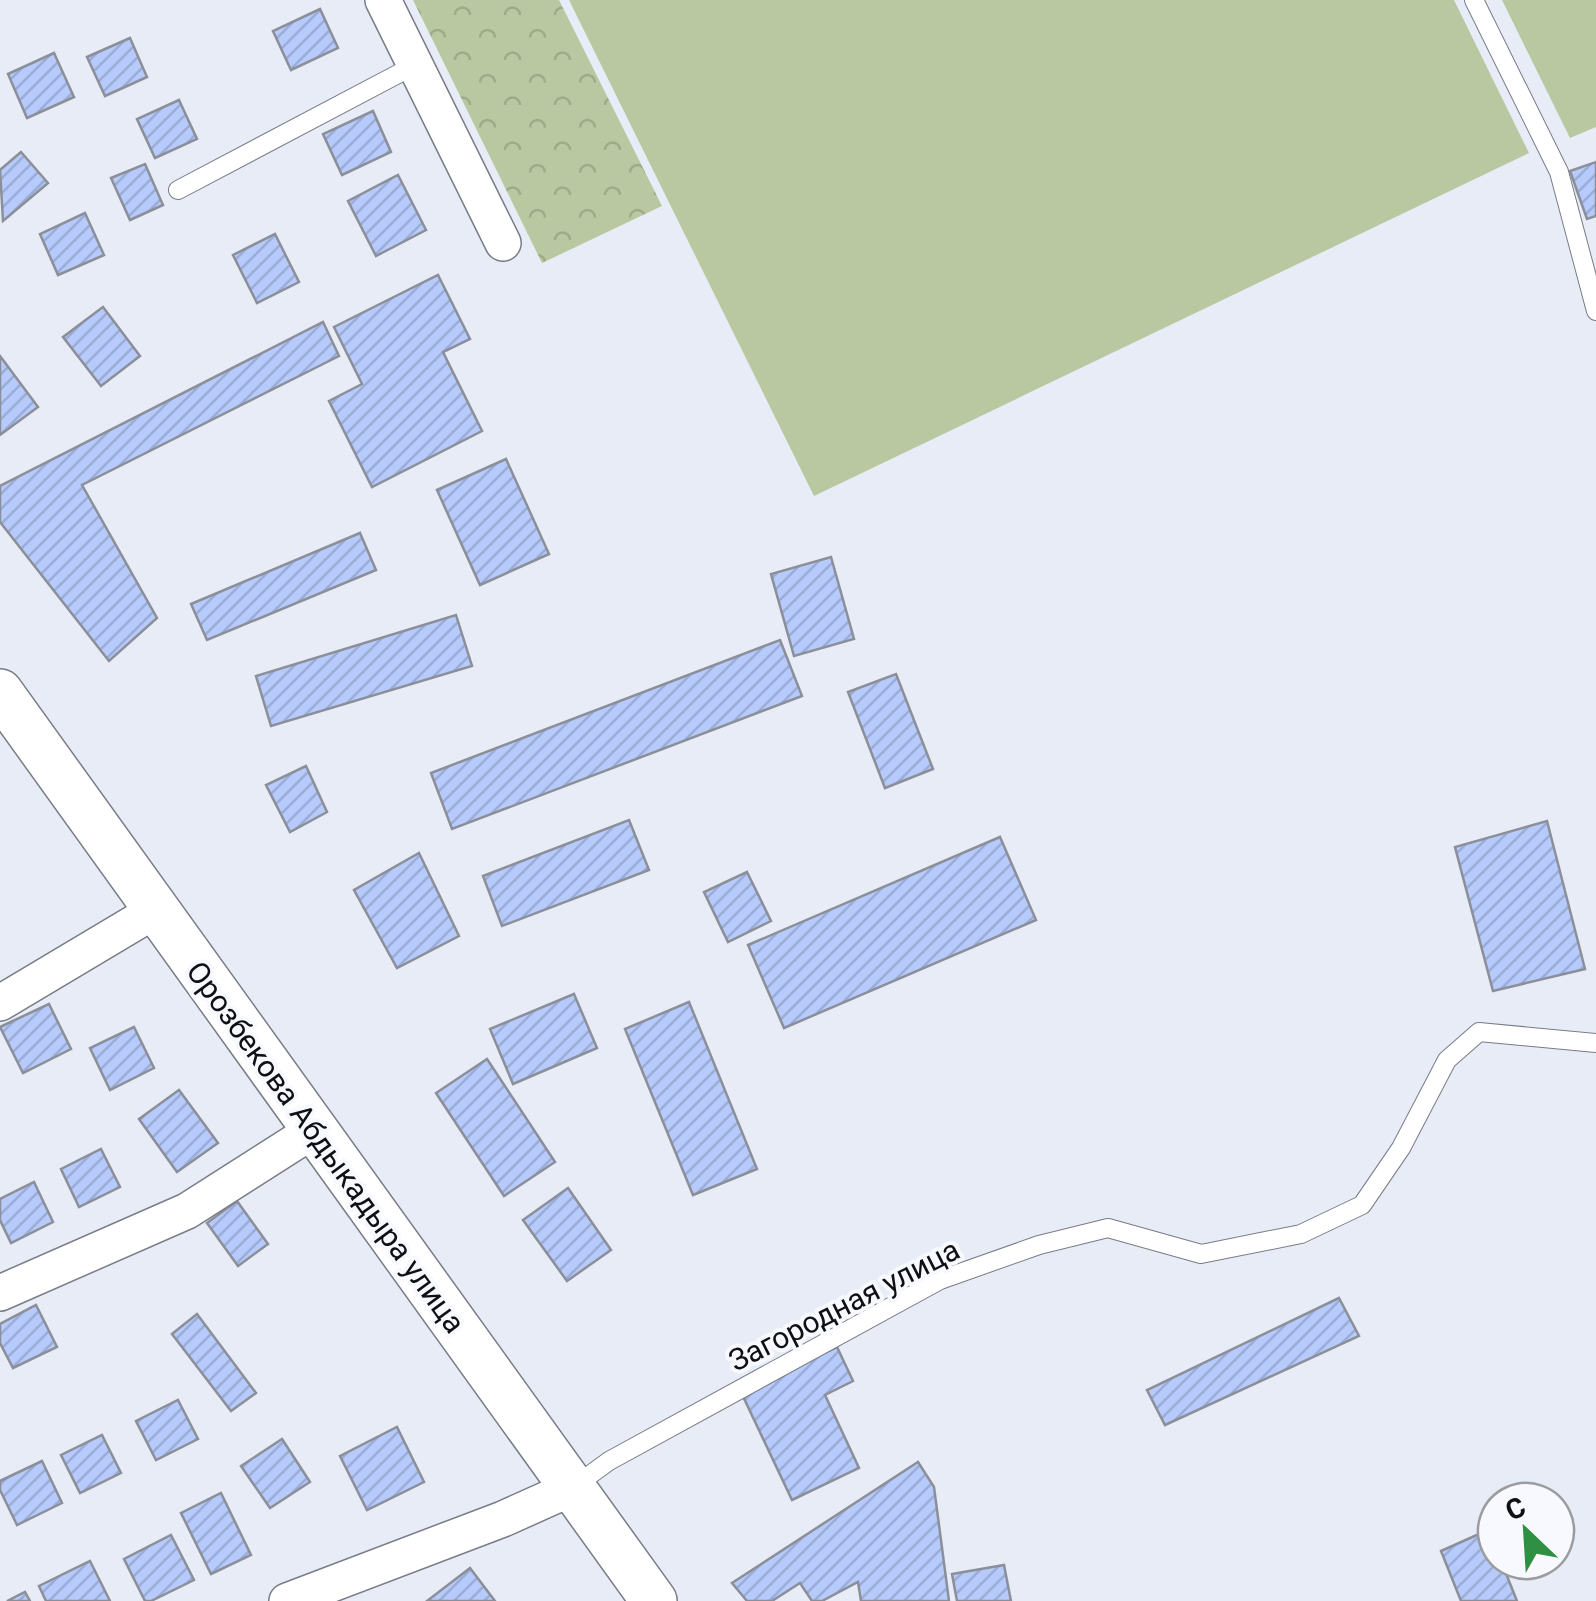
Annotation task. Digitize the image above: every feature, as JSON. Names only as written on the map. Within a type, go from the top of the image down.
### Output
[{"type":"street","points":[[383,0],[504,243]]},
{"type":"street","name":"Орозбекова Абдыкадыра улица","points":[[0,692],[654,1601]]},
{"type":"street","points":[[0,1003],[156,910]]},
{"type":"street","points":[[0,1293],[187,1211],[314,1130]]},
{"type":"street","points":[[287,1601],[503,1519],[572,1488]]},
{"type":"lane","points":[[1474,0],[1559,172],[1596,311]]},
{"type":"lane","points":[[178,190],[416,66]]},
{"type":"lane","name":"Загородная улица","points":[[572,1488],[609,1461],[940,1280],[1022,1250],[1108,1228],[1201,1254],[1301,1234],[1362,1205],[1401,1148],[1446,1060],[1478,1032],[1596,1043]]},
{"type":"green space","points":[[413,0],[559,0],[662,206],[542,263]]},
{"type":"green space","points":[[569,0],[1454,0],[1529,153],[814,496]]},
{"type":"green space","points":[[1502,0],[1596,0],[1596,127],[1570,138]]},
{"type":"building","points":[[320,9],[338,48],[291,70],[273,31]]},
{"type":"building","points":[[130,38],[147,77],[105,96],[87,57]]},
{"type":"building","points":[[54,53],[74,97],[27,118],[8,74]]},
{"type":"building","points":[[179,100],[197,139],[155,158],[137,119]]},
{"type":"building","points":[[373,111],[391,152],[342,175],[323,134]]},
{"type":"building","points":[[21,152],[48,183],[3,221],[0,170]]},
{"type":"building","points":[[1596,162],[1596,216],[1587,219],[1570,171]]},
{"type":"building","points":[[145,164],[163,205],[130,220],[111,178]]},
{"type":"building","points":[[398,175],[426,230],[376,256],[348,201]]},
{"type":"building","points":[[85,213],[104,255],[58,275],[40,234]]},
{"type":"building","points":[[275,234],[299,282],[257,303],[233,255]]},
{"type":"building","points":[[438,275],[470,339],[443,352],[482,431],[372,487],[329,401],[362,384],[334,327]]},
{"type":"building","points":[[103,307],[140,356],[101,386],[63,337]]},
{"type":"building","points":[[323,322],[339,356],[82,485],[157,618],[109,661],[0,522],[0,486]]},
{"type":"building","points":[[0,356],[38,407],[0,435]]},
{"type":"building","points":[[506,459],[549,554],[480,585],[437,490]]},
{"type":"building","points":[[360,533],[376,570],[207,640],[191,604]]},
{"type":"building","points":[[831,557],[854,639],[794,656],[771,574]]},
{"type":"building","points":[[456,615],[472,666],[271,726],[256,676]]},
{"type":"building","points":[[780,640],[802,696],[452,829],[431,773]]},
{"type":"building","points":[[896,674],[933,769],[885,788],[848,692]]},
{"type":"building","points":[[306,766],[327,812],[290,832],[266,785]]},
{"type":"building","points":[[629,820],[649,870],[502,926],[483,876]]},
{"type":"building","points":[[1547,821],[1585,969],[1493,991],[1455,847]]},
{"type":"building","points":[[1000,837],[1036,920],[784,1028],[748,945]]},
{"type":"building","points":[[419,853],[459,936],[397,968],[354,890]]},
{"type":"building","points":[[747,872],[771,921],[728,942],[704,892]]},
{"type":"building","points":[[574,994],[597,1048],[513,1084],[490,1029]]},
{"type":"building","points":[[689,1002],[757,1169],[693,1195],[625,1029]]},
{"type":"building","points":[[49,1004],[71,1049],[23,1073],[0,1027]]},
{"type":"building","points":[[134,1027],[154,1068],[110,1090],[90,1048]]},
{"type":"building","points":[[487,1059],[555,1162],[504,1196],[436,1093]]},
{"type":"building","points":[[179,1090],[218,1143],[177,1172],[139,1119]]},
{"type":"building","points":[[101,1149],[120,1187],[79,1207],[61,1169]]},
{"type":"building","points":[[34,1182],[53,1222],[11,1243],[0,1220],[0,1199]]},
{"type":"building","points":[[568,1188],[611,1250],[567,1281],[523,1220]]},
{"type":"building","points":[[237,1201],[268,1244],[238,1266],[207,1223]]},
{"type":"building","points":[[1339,1298],[1359,1336],[1165,1425],[1147,1390]]},
{"type":"building","points":[[36,1305],[57,1347],[13,1368],[0,1343],[0,1324]]},
{"type":"building","points":[[197,1314],[256,1393],[231,1411],[172,1334]]},
{"type":"building","points":[[837,1347],[853,1381],[825,1395],[859,1468],[792,1500],[741,1392]]},
{"type":"building","points":[[178,1400],[198,1439],[156,1460],[136,1421]]},
{"type":"building","points":[[397,1427],[424,1482],[367,1510],[340,1456]]},
{"type":"building","points":[[102,1435],[121,1473],[80,1493],[61,1455]]},
{"type":"building","points":[[282,1439],[310,1482],[270,1508],[241,1466]]},
{"type":"building","points":[[42,1461],[62,1503],[17,1525],[0,1490],[0,1481]]},
{"type":"building","points":[[918,1462],[934,1487],[949,1601],[861,1601],[858,1582],[822,1601],[812,1601],[800,1583],[772,1601],[747,1601],[732,1583]]},
{"type":"building","points":[[221,1493],[251,1555],[211,1574],[181,1513]]},
{"type":"building","points":[[171,1535],[194,1580],[145,1601],[124,1559]]},
{"type":"building","points":[[1476,1535],[1476,1581],[1509,1581],[1517,1601],[1461,1601],[1441,1551]]},
{"type":"building","points":[[90,1561],[110,1601],[46,1601],[39,1586]]},
{"type":"building","points":[[1004,1565],[1011,1601],[957,1601],[952,1574]]},
{"type":"building","points":[[470,1568],[495,1601],[427,1601]]},
{"type":"building","points":[[25,1592],[30,1601],[7,1601]]}]
